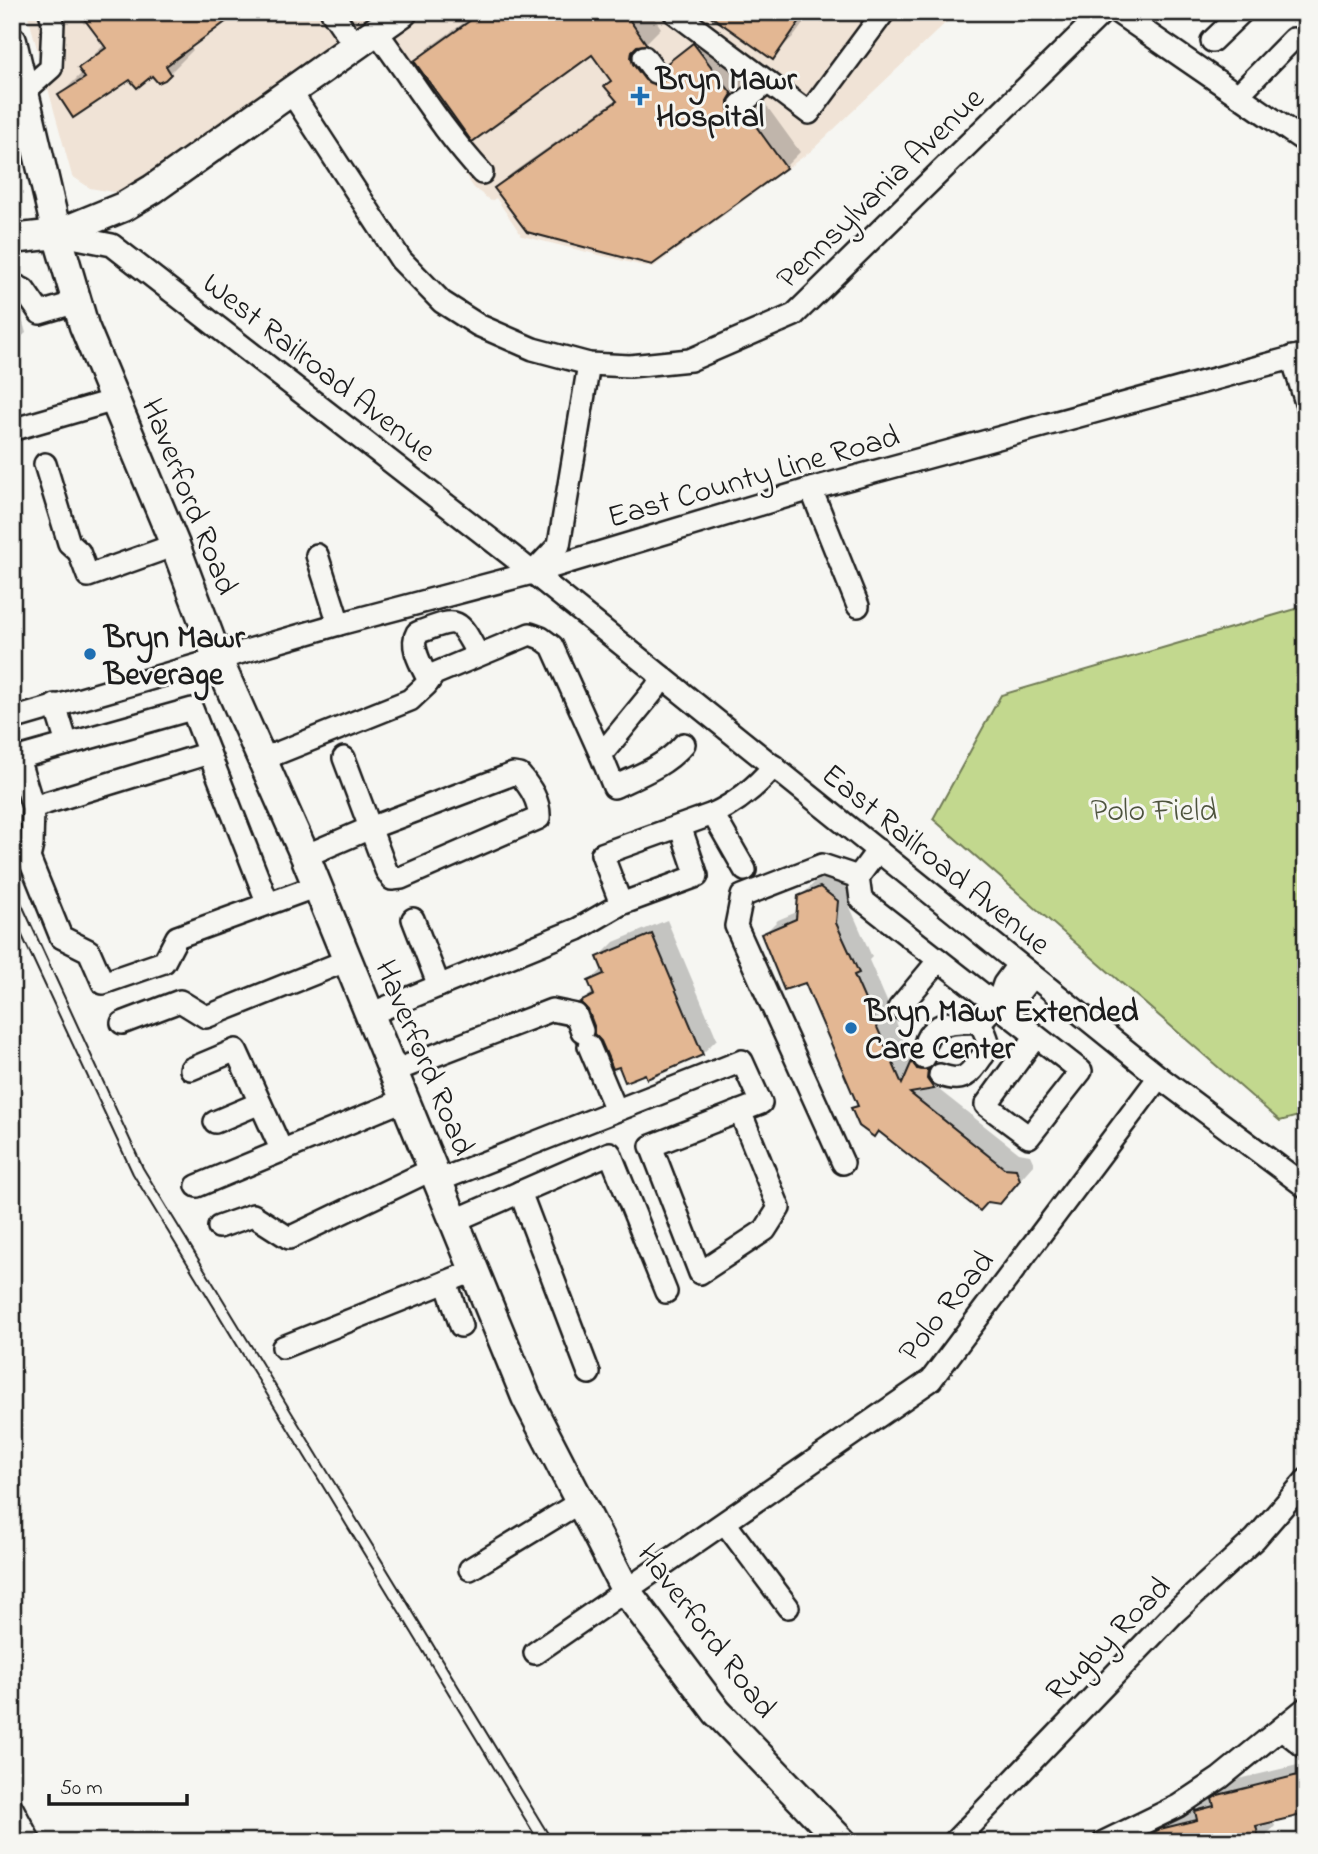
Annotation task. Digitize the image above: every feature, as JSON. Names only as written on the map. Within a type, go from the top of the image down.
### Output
[{"type":"main road","points":[[12,239],[57,234],[123,207],[153,189],[403,12]]},
{"type":"main road","name":"Haverford Road","points":[[17,66],[57,234],[77,302],[175,545],[218,660],[305,856],[526,1396],[626,1591],[717,1712],[842,1842]]},
{"type":"street","points":[[17,66],[51,68],[53,22],[50,12]]},
{"type":"street","points":[[332,12],[414,81],[454,143],[482,173]]},
{"type":"street","points":[[674,12],[718,57],[768,82],[809,113],[884,12]]},
{"type":"street","name":"Pennsylvania Avenue","points":[[291,92],[401,260],[442,302],[478,324],[533,349],[589,364],[630,366],[690,360],[794,315],[1103,12]]},
{"type":"street","points":[[1117,12],[1306,142]]},
{"type":"street","points":[[1212,41],[1242,12]]},
{"type":"street","points":[[1238,95],[1293,39]]},
{"type":"street","points":[[740,105],[768,82]]},
{"type":"street","name":"West Railroad Avenue","points":[[57,234],[112,244],[532,573]]},
{"type":"street","points":[[12,284],[24,290],[40,313],[77,302]]},
{"type":"street","points":[[1299,356],[1306,403]]},
{"type":"street","name":"East County Line Road","points":[[12,719],[339,624],[532,573],[810,489],[1299,356]]},
{"type":"street","points":[[532,573],[559,545],[589,364]]},
{"type":"street","points":[[18,428],[115,400]]},
{"type":"street","points":[[45,464],[69,543],[79,552],[88,576],[175,545]]},
{"type":"street","points":[[810,489],[858,606]]},
{"type":"street","points":[[317,555],[339,624]]},
{"type":"street","name":"East Railroad Avenue","points":[[532,573],[878,849],[1025,971],[1159,1077],[1306,1187]]},
{"type":"street","points":[[429,681],[415,649],[414,638],[417,633],[448,622],[458,623],[464,628],[478,655]]},
{"type":"street","points":[[263,759],[410,700],[434,674],[530,634],[552,646],[614,787],[656,768],[673,757],[684,744]]},
{"type":"street","points":[[601,755],[662,677]]},
{"type":"street","points":[[55,705],[68,744]]},
{"type":"street","points":[[268,904],[192,709],[18,758],[33,807],[29,858],[61,937],[89,951],[103,983],[164,962],[177,937],[268,904],[317,886]]},
{"type":"street","points":[[33,807],[209,753]]},
{"type":"street","points":[[305,856],[370,828],[513,774],[520,775],[539,806],[539,818],[401,878],[392,879],[386,870],[370,828],[344,758]]},
{"type":"street","points":[[621,904],[602,854],[734,805],[774,766]]},
{"type":"street","points":[[713,814],[745,870]]},
{"type":"street","points":[[370,1014],[578,929],[621,904],[697,876],[680,826]]},
{"type":"street","points":[[878,849],[858,877],[862,899],[1081,1071],[1029,1137],[986,1105],[1036,1036]]},
{"type":"street","points":[[843,1163],[736,926],[742,896],[822,864],[858,877]]},
{"type":"street","points":[[413,919],[439,986]]},
{"type":"street","points":[[122,1023],[180,1001],[206,1017],[348,960]]},
{"type":"street","points":[[899,1008],[939,960]]},
{"type":"street","points":[[924,1058],[926,1039],[937,1027],[956,1021],[980,1022],[997,1004],[1018,994],[1025,971]]},
{"type":"street","points":[[394,1071],[552,1010],[576,1015],[616,1110]]},
{"type":"street","points":[[940,1075],[953,1080],[967,1076],[975,1067],[988,1043],[980,1022]]},
{"type":"street","points":[[191,1069],[236,1050],[282,1151]]},
{"type":"street","points":[[219,1227],[253,1215],[289,1238],[437,1174],[616,1110],[742,1061],[761,1103],[740,1111],[651,1146],[700,1273],[765,1230],[779,1208],[740,1111]]},
{"type":"street","name":"Polo Road","points":[[535,1653],[931,1380],[1159,1077]]},
{"type":"street","points":[[197,1186],[406,1099]]},
{"type":"street","points":[[215,1122],[260,1103]]},
{"type":"street","points":[[456,1220],[610,1153],[666,1292]]},
{"type":"street","points":[[520,1192],[589,1373]]},
{"type":"street","points":[[283,1347],[476,1270]]},
{"type":"street","points":[[446,1282],[461,1326]]},
{"type":"street","name":"Rugby Road","points":[[954,1842],[1174,1613],[1255,1539],[1306,1480]]},
{"type":"street","points":[[470,1569],[580,1502]]},
{"type":"street","points":[[725,1523],[788,1607]]},
{"type":"street","points":[[1104,1842],[1178,1806],[1220,1777],[1306,1708]]},
{"type":"street","points":[[1282,1729],[1306,1748]]},
{"type":"street","points":[[12,1808],[30,1842]]},
{"type":"shaded area","name":"Bryn Mawr Hospital","points":[[27,12],[957,12],[811,151],[652,268],[522,236],[496,198],[491,201],[474,188],[364,26],[118,193],[90,188],[72,176]]},
{"type":"green space","name":"Polo Field","points":[[1306,606],[1306,1114],[1280,1121],[933,819],[1001,695]]},
{"type":"building","points":[[79,12],[239,12],[166,66],[171,74],[165,80],[158,83],[152,76],[137,88],[130,80],[73,118],[58,95],[85,78],[78,68],[106,48]]},
{"type":"building","points":[[482,12],[624,12],[647,45],[637,46],[632,51],[633,64],[645,80],[656,85],[667,78],[666,64],[693,43],[732,94],[728,101],[729,113],[736,117],[748,115],[786,168],[652,265],[527,232],[494,188],[617,101],[604,86],[611,81],[592,55],[472,142],[414,61]]},
{"type":"building","points":[[705,12],[806,12],[773,60]]},
{"type":"building","name":"Bryn Mawr Extended Care Center","points":[[820,887],[838,901],[836,923],[859,973],[854,975],[902,1084],[912,1061],[917,1069],[928,1070],[927,1079],[934,1089],[910,1093],[1004,1168],[1016,1169],[1020,1180],[1000,1204],[988,1202],[980,1211],[878,1131],[874,1137],[859,1126],[851,1108],[858,1106],[805,983],[784,990],[761,934],[796,919],[798,896]]},
{"type":"building","points":[[652,934],[703,1055],[647,1079],[645,1074],[625,1082],[619,1067],[613,1069],[601,1041],[594,1034],[588,1010],[580,1002],[594,995],[588,981],[604,974],[597,957]]},
{"type":"building","points":[[1306,1773],[1306,1814],[1256,1826],[1260,1842],[1135,1842],[1160,1829],[1197,1820],[1195,1811],[1214,1806],[1212,1799],[1218,1795]]},
{"type":"tram line","points":[[12,883],[143,1168],[553,1842]]},
{"type":"tram line","points":[[12,914],[133,1174],[539,1842]]},
{"type":"place","name":"Bryn Mawr Hospital","points":[[640,96]]},
{"type":"place","name":"Bryn Mawr Beverage","points":[[90,654]]},
{"type":"place","name":"Bryn Mawr Extended Care Center","points":[[851,1028]]}]
